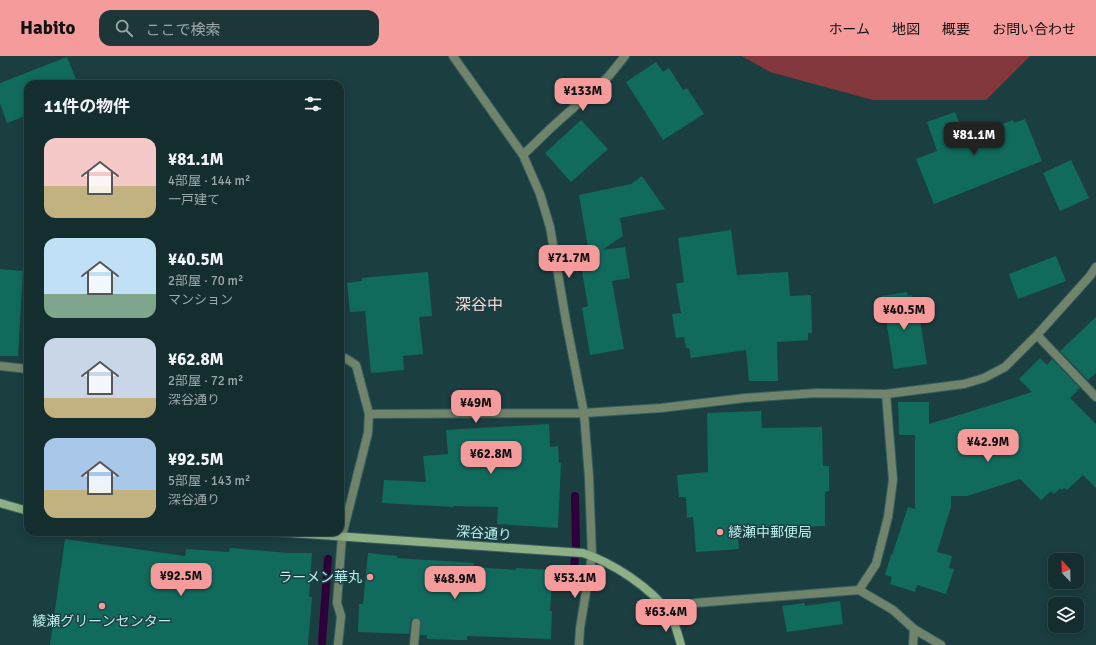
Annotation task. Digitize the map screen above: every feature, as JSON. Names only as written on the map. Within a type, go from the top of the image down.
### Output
[{"type":"street","points":[[453,56],[523,155],[540,194],[550,228],[584,413],[589,477],[592,556],[580,628],[579,645]]},
{"type":"street","points":[[523,155],[608,76],[625,56]]},
{"type":"street","points":[[369,414],[584,413],[661,408],[760,397],[817,393],[886,394],[964,384],[984,378],[1005,367],[1037,335],[1090,276],[1096,267]]},
{"type":"street","points":[[1037,335],[1096,397]]},
{"type":"street","points":[[344,358],[356,365],[369,414],[368,433],[344,528]]},
{"type":"street","points":[[0,366],[24,369]]},
{"type":"street","points":[[859,590],[876,564],[888,517],[893,480],[886,394]]},
{"type":"street","points":[[0,503],[24,510]]},
{"type":"street","points":[[338,645],[341,616],[337,603],[342,536]]},
{"type":"street","name":"深谷通り","points":[[342,536],[583,553],[592,556],[638,582],[670,614]]},
{"type":"street","points":[[681,645],[670,614],[695,603],[859,590],[893,610],[914,629],[941,645]]},
{"type":"street","points":[[414,645],[416,623]]},
{"type":"street","points":[[912,645],[914,629]]},
{"type":"shaded area","points":[[742,56],[1030,56],[986,100],[873,100],[770,72]]},
{"type":"building","points":[[67,57],[76,80],[24,80],[24,117],[7,123],[0,103],[0,83]]},
{"type":"building","points":[[656,62],[663,72],[669,68],[683,90],[687,88],[704,114],[663,140],[626,82]]},
{"type":"building","points":[[955,112],[962,130],[976,124],[980,133],[1013,120],[1014,123],[1025,119],[1042,161],[934,204],[916,159],[937,151],[927,122]]},
{"type":"building","points":[[581,120],[608,149],[571,182],[545,153]]},
{"type":"building","points":[[1071,160],[1089,198],[1060,211],[1043,173]]},
{"type":"building","points":[[642,176],[665,209],[620,218],[623,236],[602,250],[625,247],[630,278],[612,281],[624,349],[590,355],[582,308],[588,306],[579,254],[589,253],[579,195],[631,184]]},
{"type":"building","points":[[731,230],[737,275],[788,272],[790,296],[811,295],[812,333],[808,333],[808,340],[777,342],[778,381],[749,381],[746,350],[691,358],[689,348],[686,348],[684,337],[676,338],[672,314],[681,313],[676,284],[684,282],[678,238]]},
{"type":"building","points":[[1056,256],[1066,281],[1018,299],[1009,274]]},
{"type":"building","points":[[0,269],[23,271],[18,356],[0,356]]},
{"type":"building","points":[[428,272],[432,316],[419,317],[423,354],[403,356],[404,370],[371,373],[365,311],[350,312],[347,283],[362,281],[362,278]]},
{"type":"building","points":[[907,292],[908,296],[912,295],[913,303],[917,302],[927,364],[894,369],[882,296]]},
{"type":"building","points":[[1096,317],[1096,373],[1088,380],[1060,351]]},
{"type":"building","points":[[1040,358],[1047,365],[1052,359],[1080,388],[1070,398],[1096,424],[1096,488],[1083,475],[1067,490],[1064,488],[1062,490],[1060,488],[1054,494],[1051,491],[1041,500],[1020,479],[967,496],[951,496],[951,507],[937,552],[952,556],[949,568],[954,569],[946,594],[917,585],[915,592],[890,584],[892,577],[885,575],[891,555],[908,507],[915,509],[915,435],[899,435],[898,402],[929,402],[929,424],[972,411],[1032,392],[1019,379]]},
{"type":"building","points":[[761,411],[762,428],[822,427],[823,466],[829,466],[829,491],[825,492],[825,526],[737,529],[739,549],[696,552],[693,517],[687,518],[686,497],[679,497],[677,475],[708,472],[707,413]]},
{"type":"building","points":[[549,424],[550,447],[558,446],[559,463],[561,463],[558,528],[497,524],[498,507],[454,507],[382,503],[384,480],[426,482],[423,456],[448,454],[446,430]]},
{"type":"building","points":[[65,539],[185,556],[186,549],[229,552],[230,548],[288,553],[312,553],[309,597],[312,597],[308,645],[50,645]]},
{"type":"building","points":[[368,553],[397,556],[397,558],[474,563],[474,567],[516,570],[516,568],[553,570],[550,611],[552,611],[551,639],[467,636],[467,640],[427,639],[427,635],[420,635],[421,621],[416,618],[411,620],[409,634],[358,632],[359,604],[363,604]]},
{"type":"building","points":[[840,601],[843,624],[787,632],[782,606],[805,603],[805,606]]},
{"type":"waterway","points":[[572,589],[576,547],[575,496]]},
{"type":"waterway","points":[[322,642],[328,559]]},
{"type":"place","name":"綾瀬中郵便局","points":[[720,532]]},
{"type":"place","name":"ラーメン華丸","points":[[370,577]]},
{"type":"place","name":"綾瀬グリーンセンター","points":[[102,606]]},
{"type":"district","name":"深谷中","points":[[479,304]]}]
